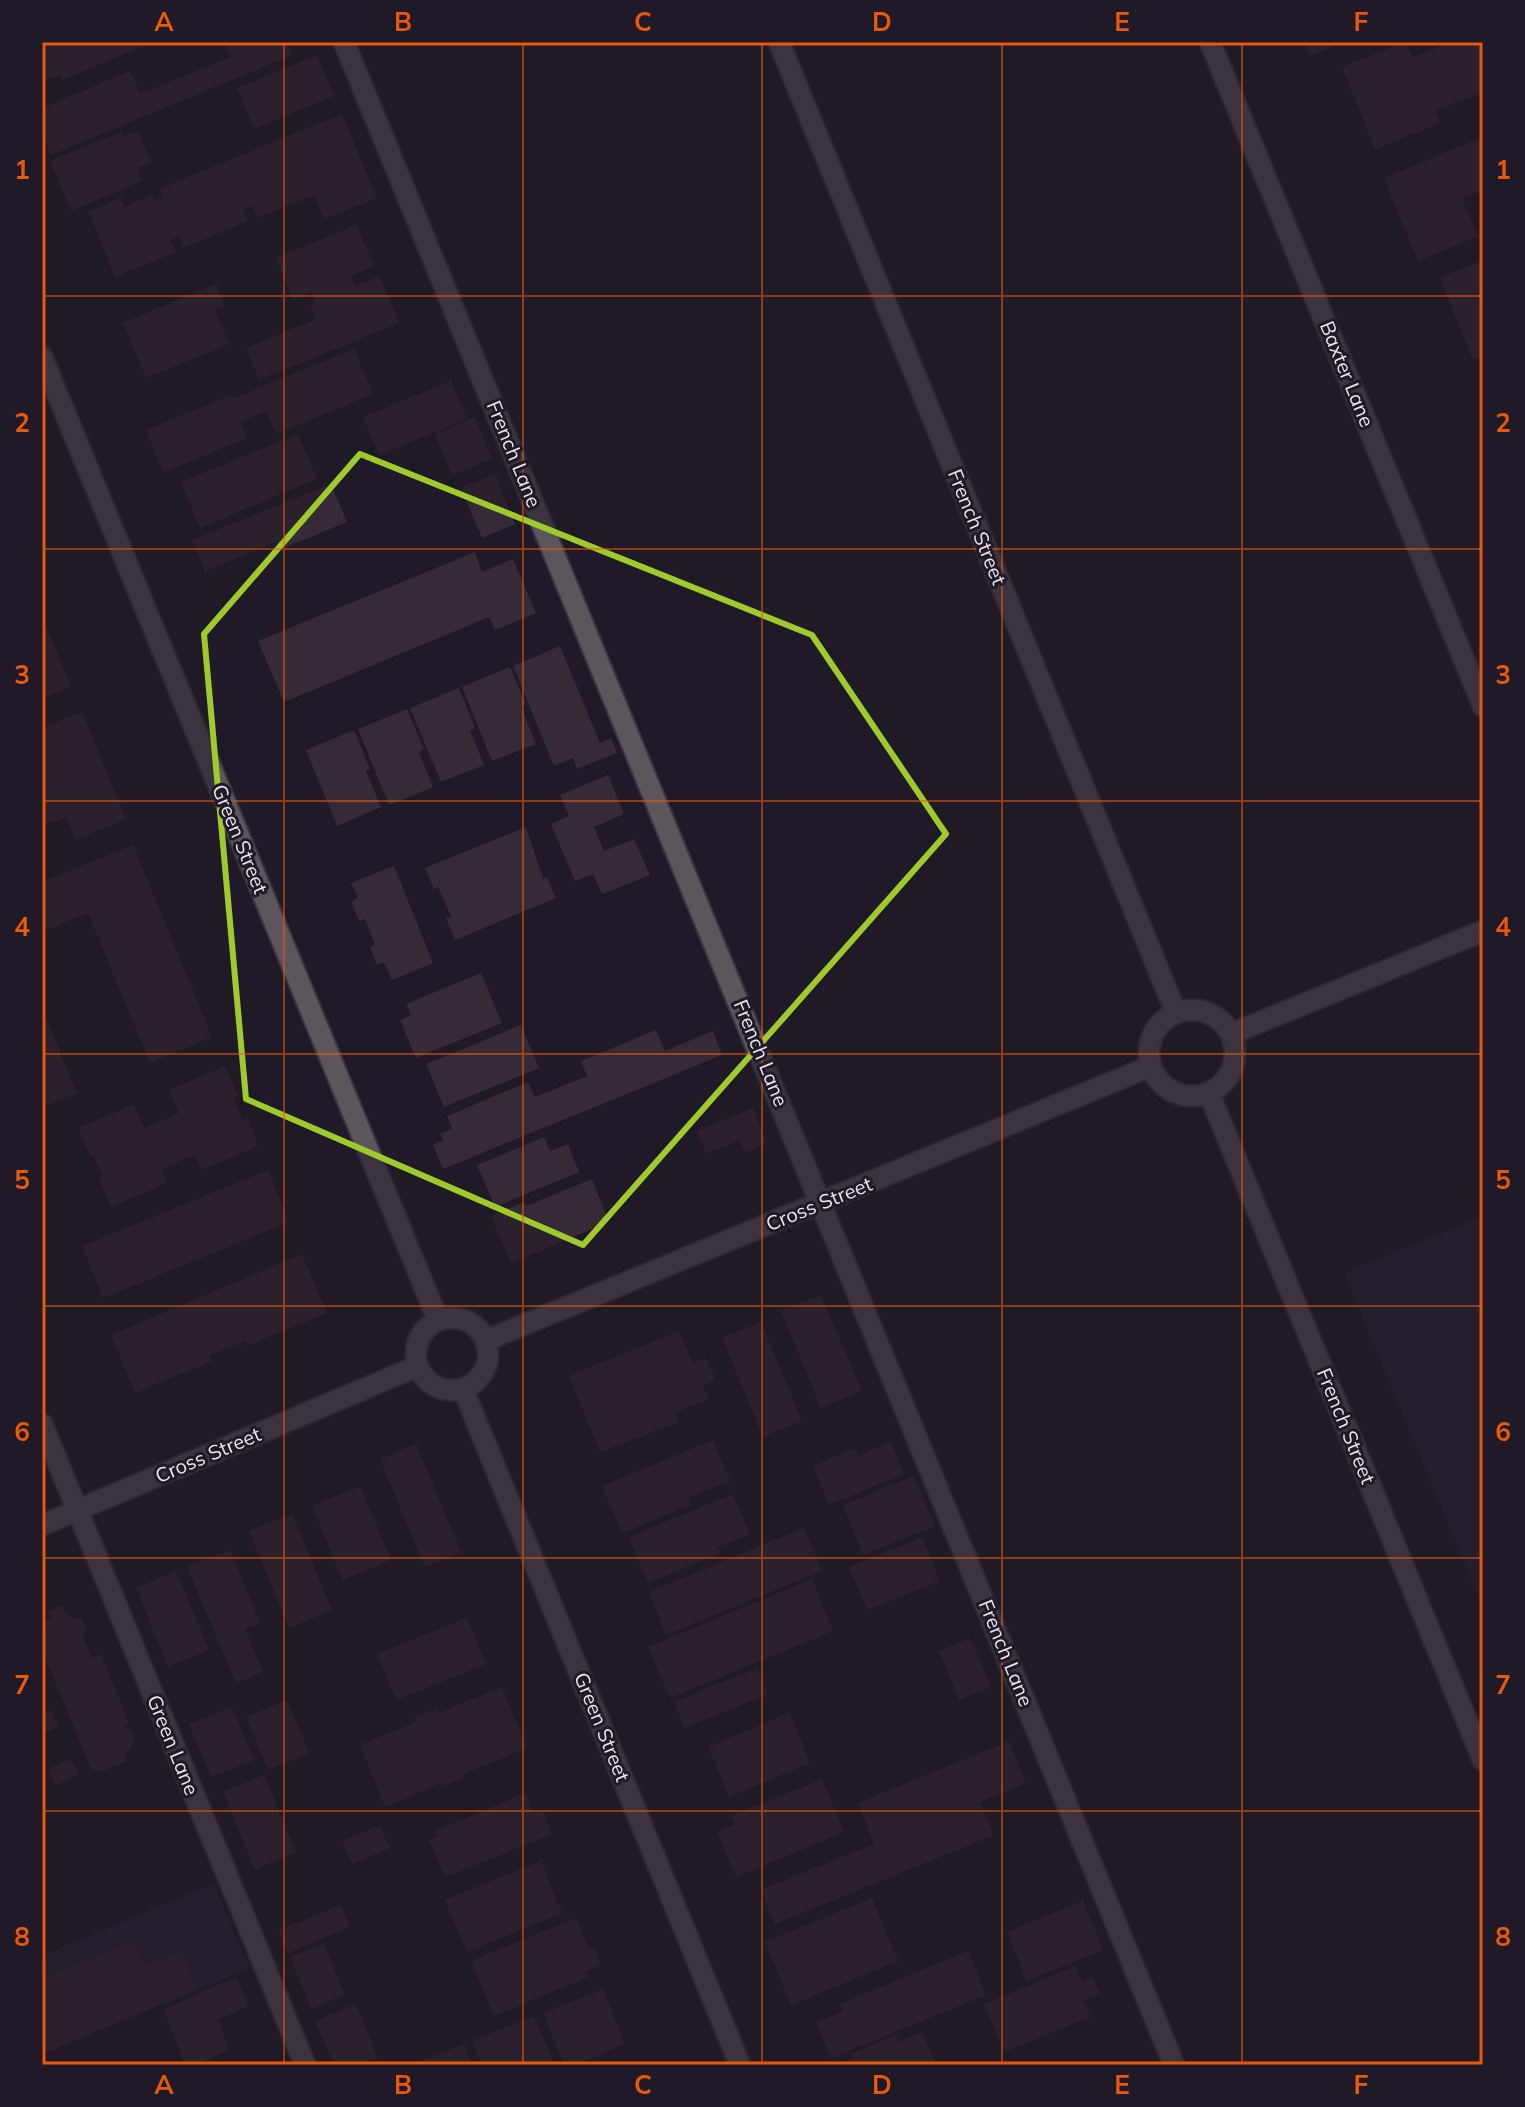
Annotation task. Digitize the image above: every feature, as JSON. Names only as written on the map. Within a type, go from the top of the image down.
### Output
[{"type":"street","name":"French Lane","points":[[344,42],[1174,2065]]},
{"type":"street","name":"French Street","points":[[779,42],[1176,1013]]},
{"type":"street","name":"Baxter Lane","points":[[1210,42],[1483,706]]},
{"type":"street","name":"Green Street","points":[[42,357],[438,1320]]},
{"type":"street","points":[[1231,1034],[1483,931]]},
{"type":"street","points":[[1197,1010],[1209,1013],[1220,1019],[1231,1034],[1235,1055],[1232,1069],[1224,1082],[1209,1093],[1178,1094],[1158,1080],[1151,1066],[1150,1044],[1154,1032],[1176,1013],[1197,1010]]},
{"type":"street","name":"Cross Street","points":[[487,1340],[1151,1066]]},
{"type":"street","name":"French Street","points":[[1209,1093],[1483,1760]]},
{"type":"street","points":[[461,1318],[472,1323],[487,1340],[488,1364],[482,1375],[463,1389],[441,1389],[431,1384],[418,1366],[417,1345],[428,1326],[438,1320],[461,1318]]},
{"type":"street","name":"Cross Street","points":[[42,1525],[418,1366]]},
{"type":"street","name":"Green Street","points":[[463,1389],[740,2065]]},
{"type":"street","name":"Green Lane","points":[[42,1424],[305,2065]]},
{"type":"highlighted area","points":[[360,454],[812,635],[946,834],[583,1245],[246,1099],[204,634]]},
{"type":"shaded area","points":[[1483,1216],[1483,1607],[1344,1273]]},
{"type":"shaded area","points":[[214,1883],[249,1968],[42,2054],[42,1956]]},
{"type":"building","points":[[42,42],[153,42],[62,80],[60,75],[42,82]]},
{"type":"building","points":[[224,42],[286,42],[292,55],[51,155],[42,133],[42,108],[130,71],[140,94],[231,57]]},
{"type":"building","points":[[1304,42],[1344,42],[1310,56]]},
{"type":"building","points":[[1405,42],[1413,57],[1450,42],[1483,42],[1483,92],[1435,111],[1440,123],[1375,149],[1342,67]]},
{"type":"building","points":[[317,55],[334,96],[254,129],[237,88]]},
{"type":"building","points":[[342,114],[377,198],[324,219],[314,195],[257,218],[252,206],[243,210],[248,221],[183,248],[179,236],[170,240],[176,252],[115,277],[89,212],[121,198],[124,207],[152,195],[154,201],[163,197],[159,189]]},
{"type":"building","points":[[138,131],[151,163],[137,168],[142,181],[71,211],[50,161],[121,132],[124,136]]},
{"type":"building","points":[[1483,137],[1483,190],[1462,198],[1478,236],[1418,261],[1384,178]]},
{"type":"building","points":[[356,225],[374,266],[351,276],[355,286],[380,276],[399,323],[259,380],[246,348],[316,319],[310,305],[316,302],[312,291],[293,300],[276,258]]},
{"type":"building","points":[[1483,260],[1483,356],[1473,360],[1440,278]]},
{"type":"building","points":[[216,284],[225,306],[215,310],[229,344],[146,378],[123,323]]},
{"type":"building","points":[[354,349],[373,394],[276,434],[266,411],[240,422],[247,438],[163,473],[146,430]]},
{"type":"building","points":[[451,381],[467,419],[379,455],[363,417]]},
{"type":"building","points":[[475,417],[492,459],[452,475],[435,434]]},
{"type":"building","points":[[298,434],[317,479],[200,528],[181,482]]},
{"type":"building","points":[[495,474],[515,524],[482,538],[461,488]]},
{"type":"building","points":[[331,484],[347,522],[279,550],[276,542],[205,571],[192,540]]},
{"type":"building","points":[[475,552],[482,572],[513,559],[536,613],[495,630],[489,617],[284,702],[258,641]]},
{"type":"building","points":[[42,617],[71,686],[42,699]]},
{"type":"building","points":[[560,646],[600,743],[611,738],[617,753],[577,769],[573,758],[554,766],[513,666]]},
{"type":"building","points":[[510,667],[526,704],[521,706],[536,744],[492,761],[462,687]]},
{"type":"building","points":[[459,688],[475,728],[470,730],[484,765],[441,782],[410,708]]},
{"type":"building","points":[[407,709],[424,749],[419,752],[433,787],[389,805],[358,729]]},
{"type":"building","points":[[82,712],[126,819],[75,840],[66,817],[42,826],[42,728]]},
{"type":"building","points":[[354,730],[381,807],[337,826],[306,750]]},
{"type":"building","points":[[608,775],[624,814],[594,827],[604,851],[634,839],[650,875],[602,894],[593,874],[575,881],[551,824],[569,816],[560,795]]},
{"type":"building","points":[[526,827],[543,879],[547,877],[556,898],[455,940],[446,918],[451,917],[438,887],[434,889],[425,868]]},
{"type":"building","points":[[133,845],[212,1037],[150,1063],[88,913],[42,932],[42,882]]},
{"type":"building","points":[[394,866],[433,963],[392,980],[384,962],[377,965],[370,947],[375,945],[365,919],[359,921],[351,901],[358,898],[351,883]]},
{"type":"building","points":[[481,973],[502,1023],[416,1058],[400,1020],[411,1015],[406,1004]]},
{"type":"building","points":[[42,1008],[77,1093],[42,1107]]},
{"type":"building","points":[[521,1025],[539,1068],[444,1107],[426,1064]]},
{"type":"building","points":[[656,1030],[665,1051],[713,1031],[722,1055],[443,1169],[433,1145],[443,1140],[440,1134],[452,1129],[447,1116],[528,1082],[535,1097],[587,1076],[581,1061]]},
{"type":"building","points":[[225,1066],[238,1096],[233,1098],[243,1121],[248,1119],[258,1146],[202,1170],[195,1155],[161,1169],[167,1183],[111,1207],[99,1178],[103,1177],[78,1128],[134,1104],[144,1128],[179,1113],[169,1090]]},
{"type":"building","points":[[753,1108],[767,1143],[745,1153],[740,1140],[706,1154],[697,1131]]},
{"type":"building","points":[[544,1137],[550,1151],[568,1144],[579,1172],[495,1207],[477,1165]]},
{"type":"building","points":[[268,1170],[289,1222],[103,1298],[82,1246]]},
{"type":"building","points":[[592,1179],[609,1222],[511,1263],[491,1216],[524,1202],[526,1206]]},
{"type":"building","points":[[302,1254],[327,1313],[247,1346],[245,1341],[210,1355],[212,1361],[135,1393],[111,1335]]},
{"type":"building","points":[[821,1295],[862,1391],[821,1408],[781,1311]]},
{"type":"building","points":[[761,1322],[802,1421],[763,1437],[722,1338]]},
{"type":"building","points":[[679,1331],[693,1363],[706,1358],[715,1380],[703,1385],[709,1399],[675,1413],[679,1422],[600,1452],[569,1376]]},
{"type":"building","points":[[713,1440],[730,1481],[688,1498],[690,1505],[622,1533],[602,1486]]},
{"type":"building","points":[[891,1442],[904,1474],[829,1505],[813,1466],[855,1448],[858,1456]]},
{"type":"building","points":[[416,1444],[461,1552],[425,1567],[380,1459]]},
{"type":"building","points":[[913,1476],[935,1526],[863,1555],[843,1505]]},
{"type":"building","points":[[360,1486],[391,1560],[343,1580],[312,1506]]},
{"type":"building","points":[[733,1494],[750,1534],[719,1547],[721,1553],[648,1583],[629,1537]]},
{"type":"building","points":[[292,1514],[332,1610],[289,1628],[249,1531]]},
{"type":"building","points":[[804,1528],[822,1571],[666,1635],[649,1592]]},
{"type":"building","points":[[922,1537],[940,1581],[867,1610],[849,1567]]},
{"type":"building","points":[[230,1550],[260,1623],[245,1629],[263,1672],[236,1683],[187,1567]]},
{"type":"building","points":[[176,1571],[209,1650],[168,1667],[136,1588]]},
{"type":"building","points":[[812,1579],[833,1631],[670,1698],[648,1647]]},
{"type":"building","points":[[62,1605],[71,1618],[82,1618],[87,1631],[83,1636],[92,1658],[101,1654],[129,1723],[124,1726],[131,1730],[135,1741],[125,1757],[127,1761],[100,1772],[98,1769],[92,1771],[42,1650],[42,1628],[47,1626],[44,1621],[51,1619],[47,1611]]},
{"type":"building","points":[[467,1618],[486,1664],[396,1700],[377,1654]]},
{"type":"building","points":[[970,1638],[991,1687],[959,1700],[939,1651]]},
{"type":"building","points":[[757,1668],[768,1694],[685,1728],[674,1702]]},
{"type":"building","points":[[502,1687],[527,1748],[463,1774],[464,1777],[442,1787],[441,1783],[385,1807],[360,1745],[416,1722],[414,1717],[437,1708],[439,1713]]},
{"type":"building","points":[[287,1700],[309,1753],[268,1770],[246,1717]]},
{"type":"building","points":[[232,1707],[254,1760],[211,1777],[189,1724]]},
{"type":"building","points":[[52,1710],[58,1727],[42,1734],[42,1714]]},
{"type":"building","points":[[790,1713],[810,1763],[729,1797],[708,1747]]},
{"type":"building","points":[[1009,1741],[1026,1783],[980,1802],[994,1835],[775,1924],[761,1890],[874,1844],[858,1803]]},
{"type":"building","points":[[71,1759],[79,1775],[55,1785],[48,1769]]},
{"type":"building","points":[[264,1775],[296,1852],[255,1870],[223,1792]]},
{"type":"building","points":[[822,1779],[844,1832],[736,1877],[717,1832],[735,1824],[731,1816]]},
{"type":"building","points":[[526,1793],[533,1813],[542,1809],[552,1834],[445,1877],[429,1840],[437,1837],[435,1831]]},
{"type":"building","points":[[380,1826],[390,1848],[352,1864],[342,1841]]},
{"type":"building","points":[[541,1861],[562,1913],[467,1952],[445,1900]]},
{"type":"building","points":[[872,1898],[898,1961],[791,2005],[765,1942]]},
{"type":"building","points":[[1083,1901],[1103,1950],[1027,1981],[1007,1932]]},
{"type":"building","points":[[341,1905],[350,1927],[288,1953],[278,1931]]},
{"type":"building","points":[[576,1918],[589,1949],[594,1947],[601,1965],[586,1972],[588,1977],[494,2016],[471,1961]]},
{"type":"building","points":[[135,1941],[144,1966],[182,1950],[196,1990],[42,2054],[42,1978]]},
{"type":"building","points":[[324,1944],[345,1995],[311,2009],[290,1957]]},
{"type":"building","points":[[968,1951],[986,1995],[831,2058],[816,2023],[843,2011],[840,2004]]},
{"type":"building","points":[[1076,1966],[1082,1982],[1093,1977],[1100,1993],[1083,2000],[1090,2017],[1004,2052],[984,2004]]},
{"type":"building","points":[[236,1977],[249,2006],[218,2020],[229,2050],[197,2065],[185,2065],[164,2009]]},
{"type":"building","points":[[603,1989],[625,2044],[575,2065],[564,2065],[543,2013]]},
{"type":"building","points":[[356,2004],[378,2058],[362,2065],[334,2065],[315,2021]]},
{"type":"building","points":[[534,2016],[555,2065],[482,2065],[472,2041]]},
{"type":"building","points":[[922,2032],[936,2065],[837,2065],[854,2058],[852,2053],[896,2035],[898,2042]]},
{"type":"building","points":[[464,2044],[472,2065],[412,2065]]}]
